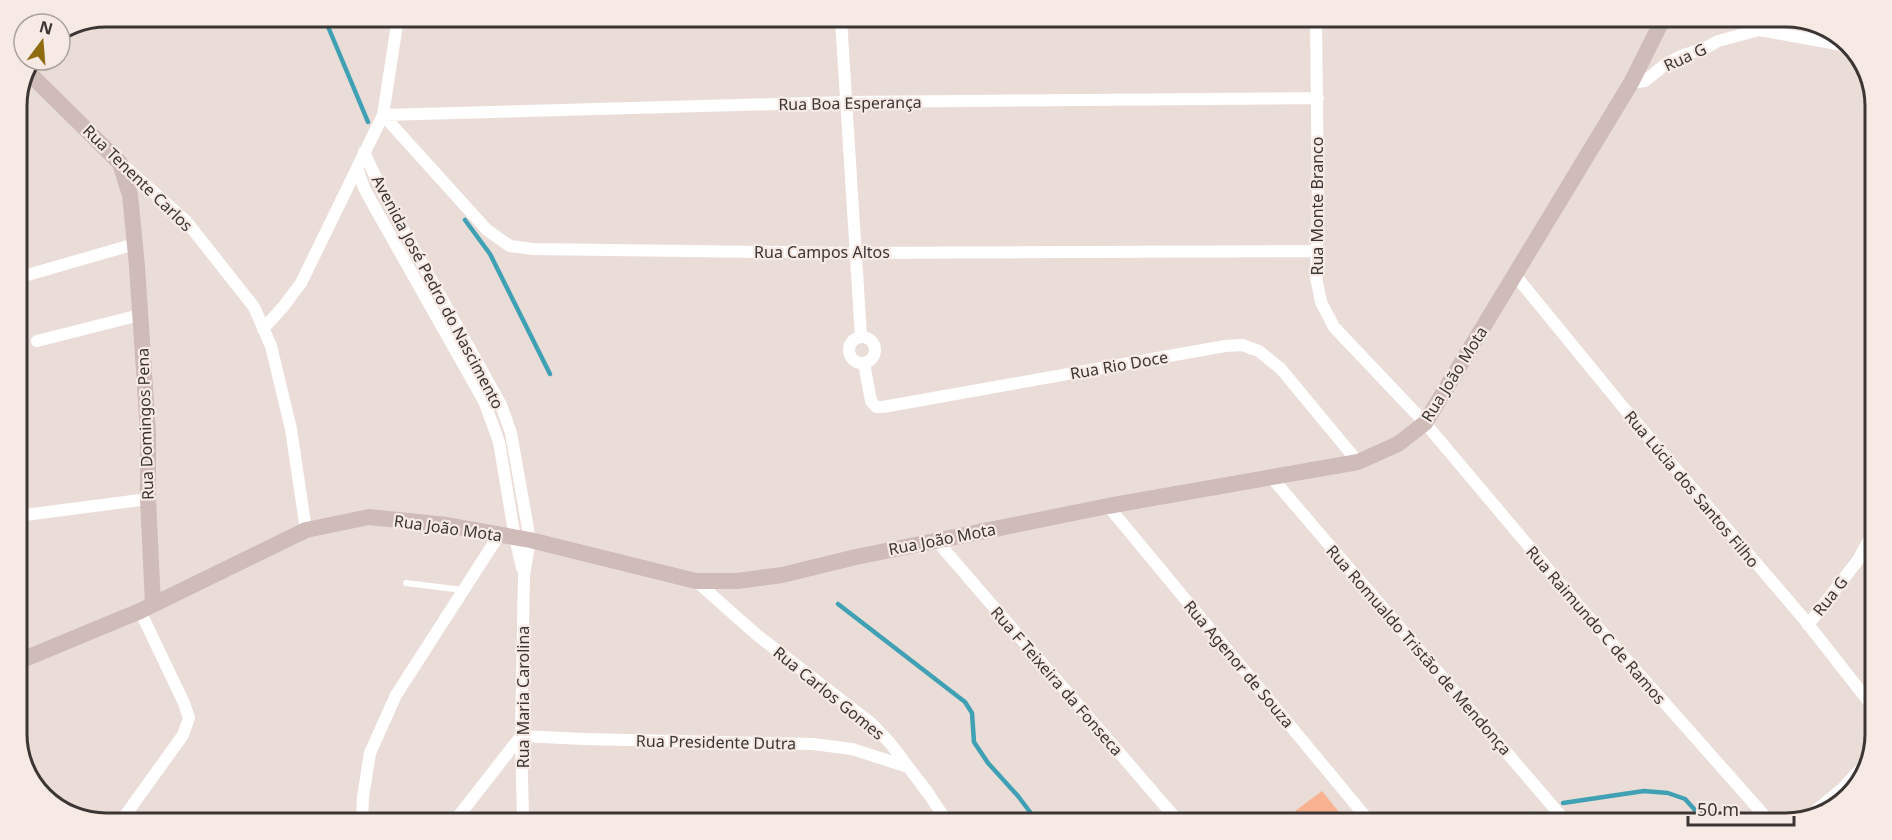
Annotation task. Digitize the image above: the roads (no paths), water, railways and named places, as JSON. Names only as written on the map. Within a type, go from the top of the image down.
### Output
[{"type":"main road","name":"Rua João Mota","points":[[27,658],[147,608],[306,530],[369,517],[447,525],[515,537],[696,581],[737,581],[761,579],[936,540],[1108,506],[1358,462],[1398,444],[1425,423],[1631,83],[1660,27]]},
{"type":"main road","name":"Rua Tenente Carlos","points":[[33,77],[120,163]]},
{"type":"main road","name":"Rua Domingos Pena","points":[[120,163],[130,195],[148,432],[147,608]]},
{"type":"street","points":[[263,328],[301,283],[383,114],[397,27]]},
{"type":"street","points":[[842,27],[861,336]]},
{"type":"street","name":"Rua Monte Branco","points":[[1316,27],[1318,98],[1316,277],[1321,302],[1334,327],[1425,423]]},
{"type":"street","name":"Rua G","points":[[1631,83],[1645,81],[1667,63],[1681,56],[1718,41],[1759,30],[1835,44]]},
{"type":"street","name":"Rua Boa Esperança","points":[[383,114],[848,102],[1318,98]]},
{"type":"street","name":"Rua Campos Altos","points":[[383,114],[487,230],[510,246],[533,249],[854,253],[1317,251]]},
{"type":"street","name":"Avenida José Pedro do Nascimento","points":[[364,152],[384,195],[501,405],[511,433],[515,537]]},
{"type":"street","name":"Rua Tenente Carlos","points":[[120,163],[186,221],[254,307],[271,346],[291,429],[306,530]]},
{"type":"street","name":"Avenida José Pedro do Nascimento","points":[[357,168],[364,188],[484,401],[500,442],[515,537]]},
{"type":"street","points":[[27,275],[135,244]]},
{"type":"street","name":"Rua Lúcia dos Santos Filho","points":[[1515,275],[1623,407],[1808,624],[1865,697]]},
{"type":"street","points":[[37,341],[140,315]]},
{"type":"street","points":[[861,336],[871,339],[876,348],[873,358],[864,363],[854,360],[849,351],[852,341],[861,336]]},
{"type":"street","name":"Rua Rio Doce","points":[[864,363],[871,401],[876,407],[883,407],[1213,348],[1242,345],[1260,351],[1281,369],[1358,462]]},
{"type":"street","name":"Rua Raimundo C de Ramos","points":[[1425,423],[1584,613],[1761,813]]},
{"type":"street","name":"Rua Romualdo Tristão de Mendonça","points":[[1272,478],[1558,813]]},
{"type":"street","points":[[27,515],[148,499]]},
{"type":"street","name":"Rua Agenor de Souza","points":[[1108,506],[1363,813]]},
{"type":"street","points":[[362,813],[370,753],[396,695],[463,590],[515,537]]},
{"type":"street","name":"Rua Maria Carolina","points":[[515,537],[524,576],[521,736],[523,813]]},
{"type":"street","name":"Rua F Teixeira da Fonseca","points":[[936,540],[1171,813]]},
{"type":"street","name":"Rua G","points":[[1808,624],[1858,560],[1865,547]]},
{"type":"street","name":"Rua Carlos Gomes","points":[[696,581],[756,635],[872,723],[890,743],[941,813]]},
{"type":"street","points":[[127,813],[183,735],[189,718],[147,608]]},
{"type":"street","points":[[461,813],[521,736]]},
{"type":"street","name":"Rua Presidente Dutra","points":[[521,736],[584,740],[813,744],[852,749],[908,767]]},
{"type":"street","points":[[1826,802],[1843,788]]},
{"type":"lane","points":[[406,583],[463,590]]},
{"type":"waterway","points":[[328,27],[368,122]]},
{"type":"waterway","points":[[465,220],[490,254],[550,374]]},
{"type":"waterway","points":[[838,604],[965,702],[972,713],[974,742],[988,763],[1031,813]]},
{"type":"waterway","points":[[1563,803],[1644,791],[1668,793],[1685,799],[1695,810],[1704,813]]}]
